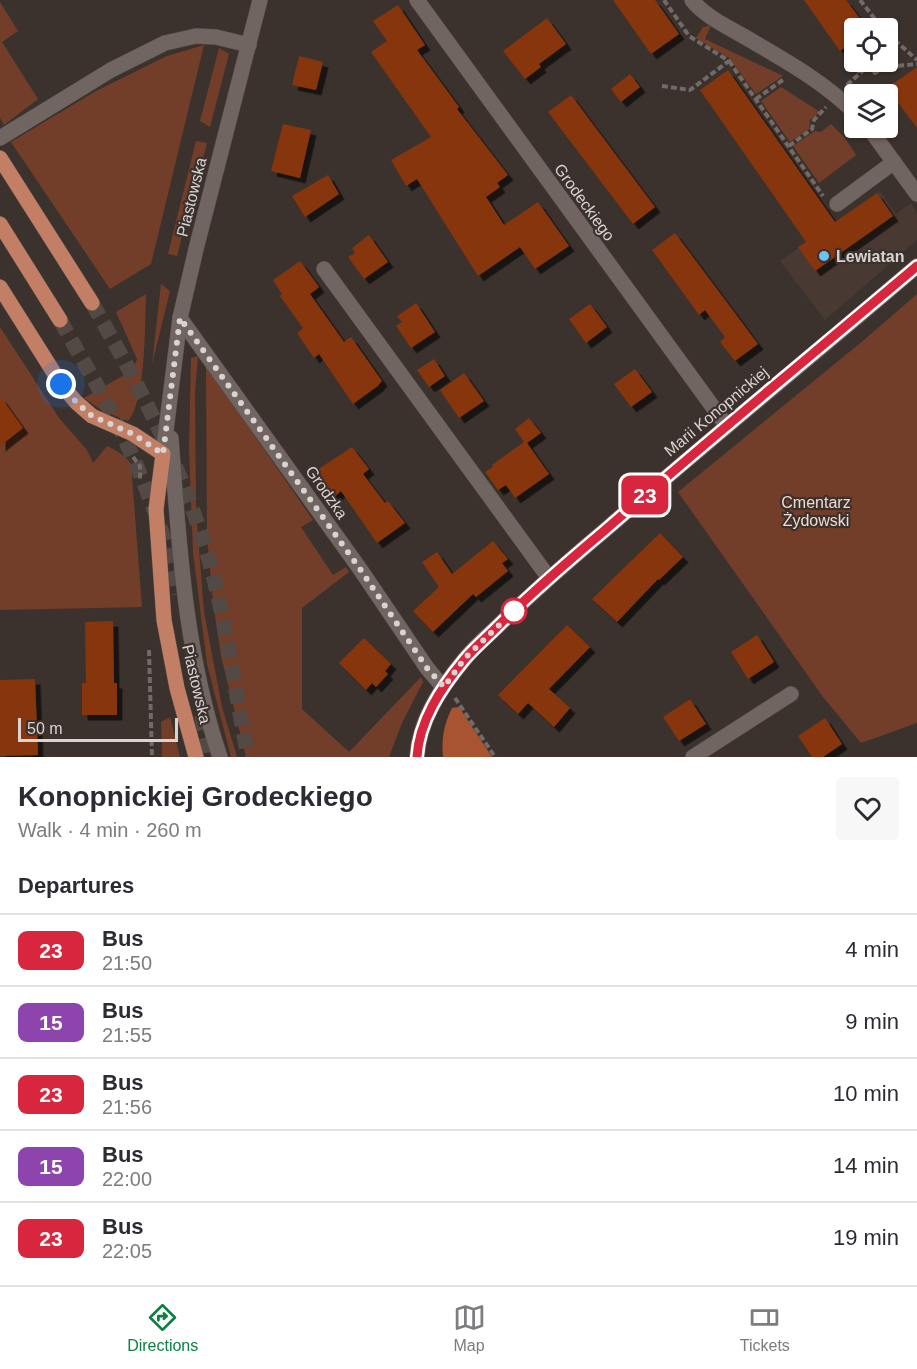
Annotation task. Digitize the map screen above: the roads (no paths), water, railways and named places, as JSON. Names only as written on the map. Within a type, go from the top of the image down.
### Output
[{"type":"main road","points":[[0,158],[92,303]]},
{"type":"main road","points":[[0,224],[60,320]]},
{"type":"main road","points":[[0,287],[61,384],[76,402],[92,416],[133,434],[163,454]]},
{"type":"main road","name":"Piastowska","points":[[163,454],[156,509],[164,620],[177,688],[196,757]]},
{"type":"street","name":"Piastowska","points":[[163,454],[180,318],[260,0]]},
{"type":"street","name":"Grodeckiego","points":[[417,0],[726,425]]},
{"type":"street","points":[[692,0],[719,21],[841,91],[844,96]]},
{"type":"street","points":[[0,138],[111,70],[165,43],[196,36],[249,45]]},
{"type":"street","points":[[876,138],[917,194]]},
{"type":"street","points":[[837,204],[894,162]]},
{"type":"street","name":"Marii Konopnickiej","points":[[417,757],[423,726],[448,692],[465,658],[549,578],[726,425],[917,266]]},
{"type":"street","points":[[324,269],[549,578]]},
{"type":"street","name":"Grodzka","points":[[180,318],[360,569],[427,668],[448,692]]},
{"type":"street","name":"Piastowska","points":[[169,405],[178,530],[193,652],[220,757]]},
{"type":"street","points":[[693,757],[791,694]]},
{"type":"tunnel","points":[[92,303],[158,428],[198,526],[221,609],[248,757]]},
{"type":"tunnel","points":[[60,320],[119,426],[134,460],[163,536],[179,594]]},
{"type":"tunnel","points":[[202,715],[209,757]]},
{"type":"place","name":"Lewiatan","points":[[824,256]]},
{"type":"park label","name":"Cmentarz Żydowski","points":[[816,511]]}]
